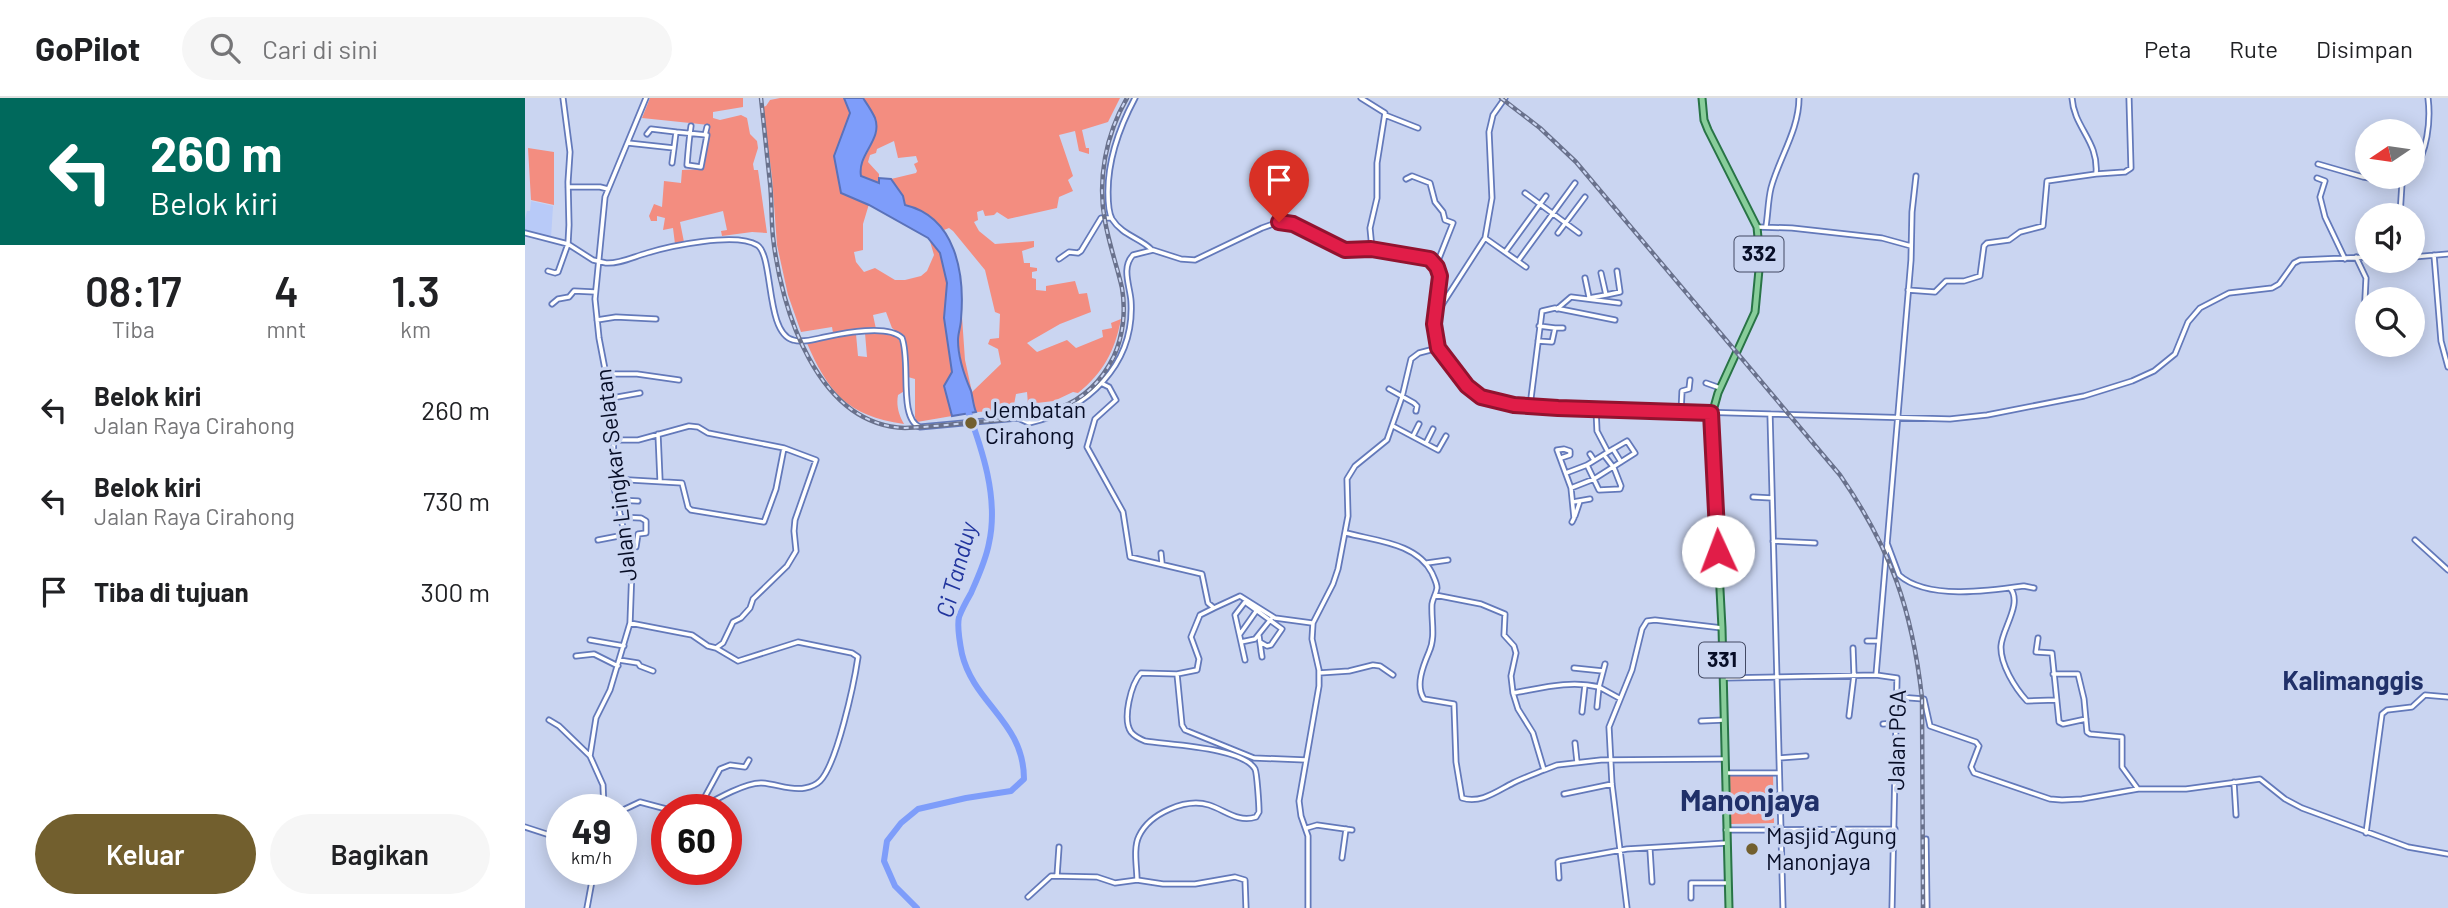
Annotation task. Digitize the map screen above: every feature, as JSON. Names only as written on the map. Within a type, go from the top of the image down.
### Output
[{"type":"main road","name":"332","points":[[1702,98],[1708,130],[1757,227],[1760,259],[1757,305],[1711,413]]},
{"type":"main road","name":"331","points":[[1711,413],[1722,628],[1728,908]]},
{"type":"street","points":[[548,271],[558,272],[568,244],[570,152],[563,98]]},
{"type":"street","name":"Jalan Lingkar Selatan","points":[[590,756],[596,718],[610,690],[630,623],[632,568],[619,517],[613,478],[611,398],[597,320],[596,292],[604,202],[646,98]]},
{"type":"street","points":[[1135,98],[1109,163],[1108,198],[1111,218],[1133,239],[1153,250],[1181,259],[1195,260],[1262,228],[1283,222],[1293,224],[1340,248],[1371,249],[1427,258],[1436,266],[1441,282],[1434,324],[1438,348],[1467,386],[1481,397],[1514,405],[1596,410],[1950,419],[1987,415],[2084,396],[2132,381],[2154,371],[2175,354],[2188,322],[2208,303],[2229,293],[2272,288],[2279,284],[2294,263],[2300,260],[2355,257]]},
{"type":"street","points":[[1361,98],[1385,115],[1418,128]]},
{"type":"street","points":[[1435,315],[1485,238],[1492,198],[1489,132],[1493,115],[1505,98]]},
{"type":"street","points":[[1766,226],[1771,188],[1786,151],[1799,98]]},
{"type":"street","points":[[2072,98],[2073,114],[2094,148],[2096,174]]},
{"type":"street","points":[[1908,290],[1935,292],[1946,281],[1969,280],[1980,276],[1984,246],[2010,240],[2020,232],[2043,226],[2047,181],[2125,172],[2131,168],[2129,98]]},
{"type":"street","points":[[2425,141],[2428,98]]},
{"type":"street","points":[[1371,249],[1370,228],[1377,198],[1377,163],[1385,115]]},
{"type":"street","points":[[691,126],[687,166],[698,168],[702,166],[707,127]]},
{"type":"street","points":[[647,134],[651,129],[705,135]]},
{"type":"street","points":[[672,163],[676,132]]},
{"type":"street","points":[[628,143],[674,148]]},
{"type":"street","points":[[2318,164],[2355,175]]},
{"type":"street","points":[[1406,179],[1412,176],[1430,183],[1435,202],[1443,212],[1445,220],[1453,223],[1436,266]]},
{"type":"street","points":[[1722,678],[1876,675],[1916,176]]},
{"type":"street","points":[[2316,178],[2325,181],[2320,197],[2325,217],[2345,259]]},
{"type":"street","points":[[1518,261],[1575,183]]},
{"type":"street","points":[[568,187],[608,189]]},
{"type":"street","points":[[1525,193],[1579,233]]},
{"type":"street","points":[[1506,251],[1546,196]]},
{"type":"street","points":[[1558,233],[1585,197]]},
{"type":"street","points":[[1059,259],[1069,252],[1078,253],[1101,218],[1111,218]]},
{"type":"street","points":[[1757,227],[1882,238],[1910,246]]},
{"type":"street","points":[[525,233],[568,244],[600,263],[613,264],[685,244],[735,240],[754,243],[764,254],[773,307],[782,331],[789,339],[801,341],[845,333],[882,331],[892,331],[902,338],[907,362],[907,409],[912,422],[920,428],[1018,418],[1029,423],[1061,413],[1083,400],[1103,384],[1118,363],[1129,330],[1131,317],[1126,269],[1128,261],[1133,255],[1153,250]]},
{"type":"street","points":[[1485,238],[1526,267]]},
{"type":"street","points":[[2425,256],[2448,254]]},
{"type":"street","points":[[2434,255],[2441,341],[2448,366]]},
{"type":"street","points":[[1589,298],[1621,292],[1617,271]]},
{"type":"street","points":[[1601,274],[1606,295]]},
{"type":"street","points":[[1585,278],[1589,298]]},
{"type":"street","points":[[552,304],[558,299],[569,297],[575,291],[596,292]]},
{"type":"street","points":[[1557,309],[1568,298],[1619,303]]},
{"type":"street","points":[[1530,406],[1542,311],[1557,309],[1615,320]]},
{"type":"street","points":[[597,320],[616,317],[656,319]]},
{"type":"street","points":[[1539,326],[1563,328]]},
{"type":"street","points":[[1538,341],[1552,342],[1556,328]]},
{"type":"street","points":[[1308,908],[1307,828],[1299,809],[1319,673],[1313,649],[1313,623],[1336,577],[1349,504],[1347,479],[1355,466],[1383,444],[1393,426],[1411,359],[1419,353],[1438,348]]},
{"type":"street","points":[[606,374],[637,374],[679,380]]},
{"type":"street","points":[[1681,412],[1682,391],[1689,389],[1690,380]]},
{"type":"street","points":[[1706,383],[1720,388]]},
{"type":"street","points":[[1103,384],[1109,387],[1116,400],[1097,416],[1089,432],[1087,447],[1123,512],[1129,556],[1202,574],[1208,603],[1213,608]]},
{"type":"street","points":[[1389,389],[1415,403],[1416,411]]},
{"type":"street","points":[[611,398],[640,394]]},
{"type":"street","points":[[1587,465],[1599,490],[1620,489],[1608,452],[1597,431],[1596,410]]},
{"type":"street","points":[[1770,414],[1783,908]]},
{"type":"street","points":[[1413,436],[1419,424]]},
{"type":"street","points":[[614,440],[638,440],[689,426],[698,427],[708,433],[785,448],[812,456],[816,460],[795,520],[796,551],[787,566],[754,599],[750,608],[733,622],[723,642],[716,648]]},
{"type":"street","points":[[1393,426],[1439,450],[1446,436]]},
{"type":"street","points":[[1426,443],[1433,429]]},
{"type":"street","points":[[658,433],[660,481]]},
{"type":"street","points":[[1566,472],[1587,465],[1627,440],[1635,453],[1594,479],[1571,488]]},
{"type":"street","points":[[613,478],[683,484],[691,510],[764,522],[776,489],[785,448]]},
{"type":"street","points":[[1608,452],[1621,462]]},
{"type":"street","points":[[1590,454],[1594,460]]},
{"type":"street","points":[[1560,458],[1571,488],[1573,520],[1580,501]]},
{"type":"street","points":[[1753,497],[1772,498]]},
{"type":"street","points":[[1573,502],[1590,499]]},
{"type":"street","points":[[616,500],[638,501]]},
{"type":"street","points":[[619,517],[641,518],[647,523],[646,534],[638,534],[636,547]]},
{"type":"street","points":[[1345,533],[1408,549],[1427,563],[1437,585],[1432,601],[1433,636],[1423,665],[1420,694],[1424,699],[1454,704],[1456,762],[1462,798],[1470,800],[1492,795],[1544,769],[1577,762],[1725,759]]},
{"type":"street","points":[[598,540],[624,535]]},
{"type":"street","points":[[2415,540],[2448,570]]},
{"type":"street","points":[[1773,541],[1815,543]]},
{"type":"street","points":[[1887,541],[1899,575],[1925,589],[1957,591],[2034,588]]},
{"type":"street","points":[[1161,553],[1162,563]]},
{"type":"street","points":[[1427,563],[1448,560]]},
{"type":"street","points":[[2010,588],[2014,599],[2001,645],[2007,669],[2027,701],[2056,700]]},
{"type":"street","points":[[1435,595],[1481,604],[1505,614],[1504,635],[1514,646],[1516,653],[1511,676],[1513,693],[1518,709],[1533,733],[1544,769]]},
{"type":"street","points":[[1137,880],[1136,847],[1139,836],[1162,813],[1190,803],[1210,805],[1233,816],[1250,819],[1256,817],[1259,810],[1257,774],[1249,762],[1214,750],[1145,741],[1131,732],[1128,715],[1132,686],[1136,678],[1141,673],[1177,674],[1198,668],[1199,659],[1191,637],[1200,615],[1240,596],[1281,627],[1283,632],[1271,645],[1260,642]]},
{"type":"street","points":[[1245,660],[1235,617],[1236,611],[1245,602],[1273,619],[1313,623]]},
{"type":"street","points":[[1239,635],[1257,610]]},
{"type":"street","points":[[1241,642],[1255,639],[1273,619]]},
{"type":"street","points":[[1627,908],[1612,785],[1609,727],[1632,670],[1641,629],[1647,621],[1655,620],[1722,628]]},
{"type":"street","points":[[630,623],[692,635],[738,661],[798,642],[852,653],[858,657],[840,738],[820,781],[809,787],[796,789],[757,784],[731,794]]},
{"type":"street","points":[[1259,636],[1262,657],[1261,651]]},
{"type":"street","points":[[2038,638],[2036,651],[2052,652],[2060,723],[2086,719]]},
{"type":"street","points":[[590,640],[624,646]]},
{"type":"street","points":[[1867,641],[1878,641]]},
{"type":"street","points":[[1849,716],[1854,675],[1853,648]]},
{"type":"street","points":[[1721,652],[1737,652]]},
{"type":"street","points":[[576,656],[594,654],[618,666]]},
{"type":"street","points":[[619,660],[638,663],[653,671]]},
{"type":"street","points":[[1597,706],[1605,664]]},
{"type":"street","points":[[1319,673],[1349,671],[1373,665],[1380,666],[1393,675]]},
{"type":"street","points":[[1574,668],[1603,671]]},
{"type":"street","points":[[1177,674],[1182,725],[1185,730],[1254,758],[1306,760]]},
{"type":"street","points":[[2053,674],[2078,674],[2089,734],[2122,737],[2122,767],[2138,789]]},
{"type":"street","name":"Jalan PGA","points":[[1876,675],[1896,677],[1898,681],[1892,908]]},
{"type":"street","points":[[1513,693],[1571,683],[1599,687],[1619,698]]},
{"type":"street","points":[[1583,712],[1585,685]]},
{"type":"street","points":[[2366,833],[2382,714],[2388,710],[2410,708],[2425,695],[2448,697]]},
{"type":"street","points":[[1898,697],[1924,699],[1930,726],[1976,742],[1979,746],[1971,767],[1974,773],[2050,799],[2082,799],[2138,789],[2186,789],[2260,779],[2285,799],[2366,833],[2408,847],[2448,854]]},
{"type":"street","points":[[549,720],[590,756],[603,785],[603,794]]},
{"type":"street","points":[[1701,720],[1724,720]]},
{"type":"street","points":[[1883,724],[1897,723]]},
{"type":"street","points":[[587,739],[592,743]]},
{"type":"street","points":[[1575,743],[1577,762]]},
{"type":"street","points":[[1779,758],[1806,756]]},
{"type":"street","points":[[1249,762],[1254,758]]},
{"type":"street","points":[[708,794],[720,769],[730,765],[745,767],[749,760]]},
{"type":"street","points":[[1726,773],[1778,773]]},
{"type":"street","points":[[2234,782],[2237,815]]},
{"type":"street","points":[[1564,794],[1612,785]]},
{"type":"street","points":[[1307,828],[1317,825],[1352,830]]},
{"type":"street","points":[[525,827],[546,834]]},
{"type":"street","points":[[1342,858],[1346,829]]},
{"type":"street","points":[[1726,830],[1895,830]]},
{"type":"street","points":[[1926,839],[1927,908]]},
{"type":"street","points":[[1559,878],[1560,860],[1620,850],[1727,843]]},
{"type":"street","points":[[1057,876],[1059,847]]},
{"type":"street","points":[[1650,849],[1652,882]]},
{"type":"street","points":[[1028,897],[1049,877],[1057,876],[1097,877],[1115,883],[1137,880],[1163,884],[1195,884],[1240,877],[1246,884],[1246,908]]},
{"type":"street","points":[[1691,898],[1691,883],[1727,883]]},
{"type":"street","points":[[587,908],[591,885]]},
{"type":"shaded area","points":[[650,98],[743,98],[743,107],[713,112],[713,118],[720,120],[741,115],[747,118],[750,134],[757,141],[758,148],[753,164],[754,170],[758,170],[767,233],[722,236],[721,231],[727,230],[723,211],[680,222],[684,242],[675,244],[673,228],[663,230],[665,218],[657,216],[657,221],[651,221],[649,216],[654,204],[662,207],[664,181],[681,183],[682,170],[704,169],[709,125],[642,118]]},
{"type":"shaded area","points":[[844,98],[850,112],[834,157],[841,193],[869,204],[863,224],[863,250],[854,252],[856,262],[864,272],[875,268],[895,280],[921,276],[927,271],[934,255],[929,238],[940,253],[947,283],[944,318],[952,372],[944,386],[952,416],[917,422],[915,379],[908,377],[907,350],[898,332],[892,328],[886,312],[873,315],[876,329],[833,333],[832,327],[801,332],[788,295],[777,245],[763,107],[770,100]]},
{"type":"shaded area","points":[[863,98],[1120,98],[1108,122],[1082,130],[1089,154],[1079,151],[1075,131],[1059,135],[1073,176],[1068,180],[1073,191],[1059,197],[1057,208],[1008,219],[997,212],[985,216],[983,210],[977,212],[978,220],[974,222],[979,231],[995,244],[1034,241],[1034,247],[1022,251],[1024,263],[1030,263],[1030,267],[1037,268],[1037,271],[1032,272],[1032,278],[1036,279],[1036,290],[1046,291],[1046,286],[1075,281],[1079,294],[1087,293],[1091,312],[1060,324],[1027,343],[1037,352],[1067,340],[1076,348],[1103,337],[1102,330],[1112,328],[1111,323],[1121,319],[1107,361],[1078,393],[1073,392],[1054,401],[1028,404],[1027,392],[1016,394],[1013,410],[976,412],[963,373],[958,337],[962,317],[965,360],[972,392],[1001,364],[998,349],[988,344],[990,339],[999,338],[1000,314],[995,312],[985,270],[953,231],[949,228],[944,230],[927,214],[905,205],[891,179],[916,173],[916,156],[898,158],[894,141],[870,155],[868,162],[879,174],[879,184],[861,176],[862,163],[874,133]]},
{"type":"shaded area","points":[[528,148],[554,152],[554,205],[531,200]]},
{"type":"shaded area","points":[[531,201],[553,206],[551,238],[525,232],[525,219],[527,211],[530,211]]},
{"type":"shaded area","points":[[891,332],[901,344],[905,358],[906,390],[898,395],[897,403],[904,424],[868,415],[842,399],[823,374],[806,341],[856,334],[858,356],[867,357],[865,333]]},
{"type":"shaded area","points":[[1773,775],[1774,823],[1731,824],[1730,776]]},
{"type":"water","points":[[844,98],[863,98],[877,126],[863,161],[861,176],[879,183],[879,178],[891,179],[903,196],[905,205],[922,211],[936,222],[954,250],[962,302],[959,353],[976,412],[952,416],[944,386],[952,372],[944,318],[947,283],[940,253],[928,238],[869,205],[841,193],[834,156],[850,113]]},
{"type":"waterway","name":"Ci Tanduy","points":[[917,908],[895,886],[884,861],[887,841],[901,823],[918,809],[1011,791],[1024,779],[1022,759],[1016,742],[977,687],[968,671],[960,645],[959,617],[984,562],[992,526],[987,474],[967,408]]},
{"type":"railway","points":[[761,98],[777,266],[795,328],[809,358],[827,385],[848,407],[874,422],[905,428],[1039,414],[1074,401],[1089,390],[1102,375],[1120,340],[1124,306],[1105,221],[1103,174],[1109,142],[1127,98]]},
{"type":"railway","points":[[1501,98],[1540,128],[1576,162],[1840,475],[1873,529],[1886,555],[1905,608],[1918,666],[1922,698],[1923,908]]},
{"type":"place","name":"Jembatan Cirahong","points":[[971,423]]},
{"type":"place","name":"Masjid Agung Manonjaya","points":[[1752,849]]},
{"type":"district","name":"Kalimanggis","points":[[2353,681]]},
{"type":"district","name":"Manonjaya","points":[[1750,801]]},
{"type":"route","points":[[1279,222],[1293,224],[1345,250],[1371,249],[1430,259],[1437,267],[1441,282],[1434,324],[1436,343],[1444,359],[1467,386],[1481,397],[1514,405],[1711,413],[1718,551]]}]
